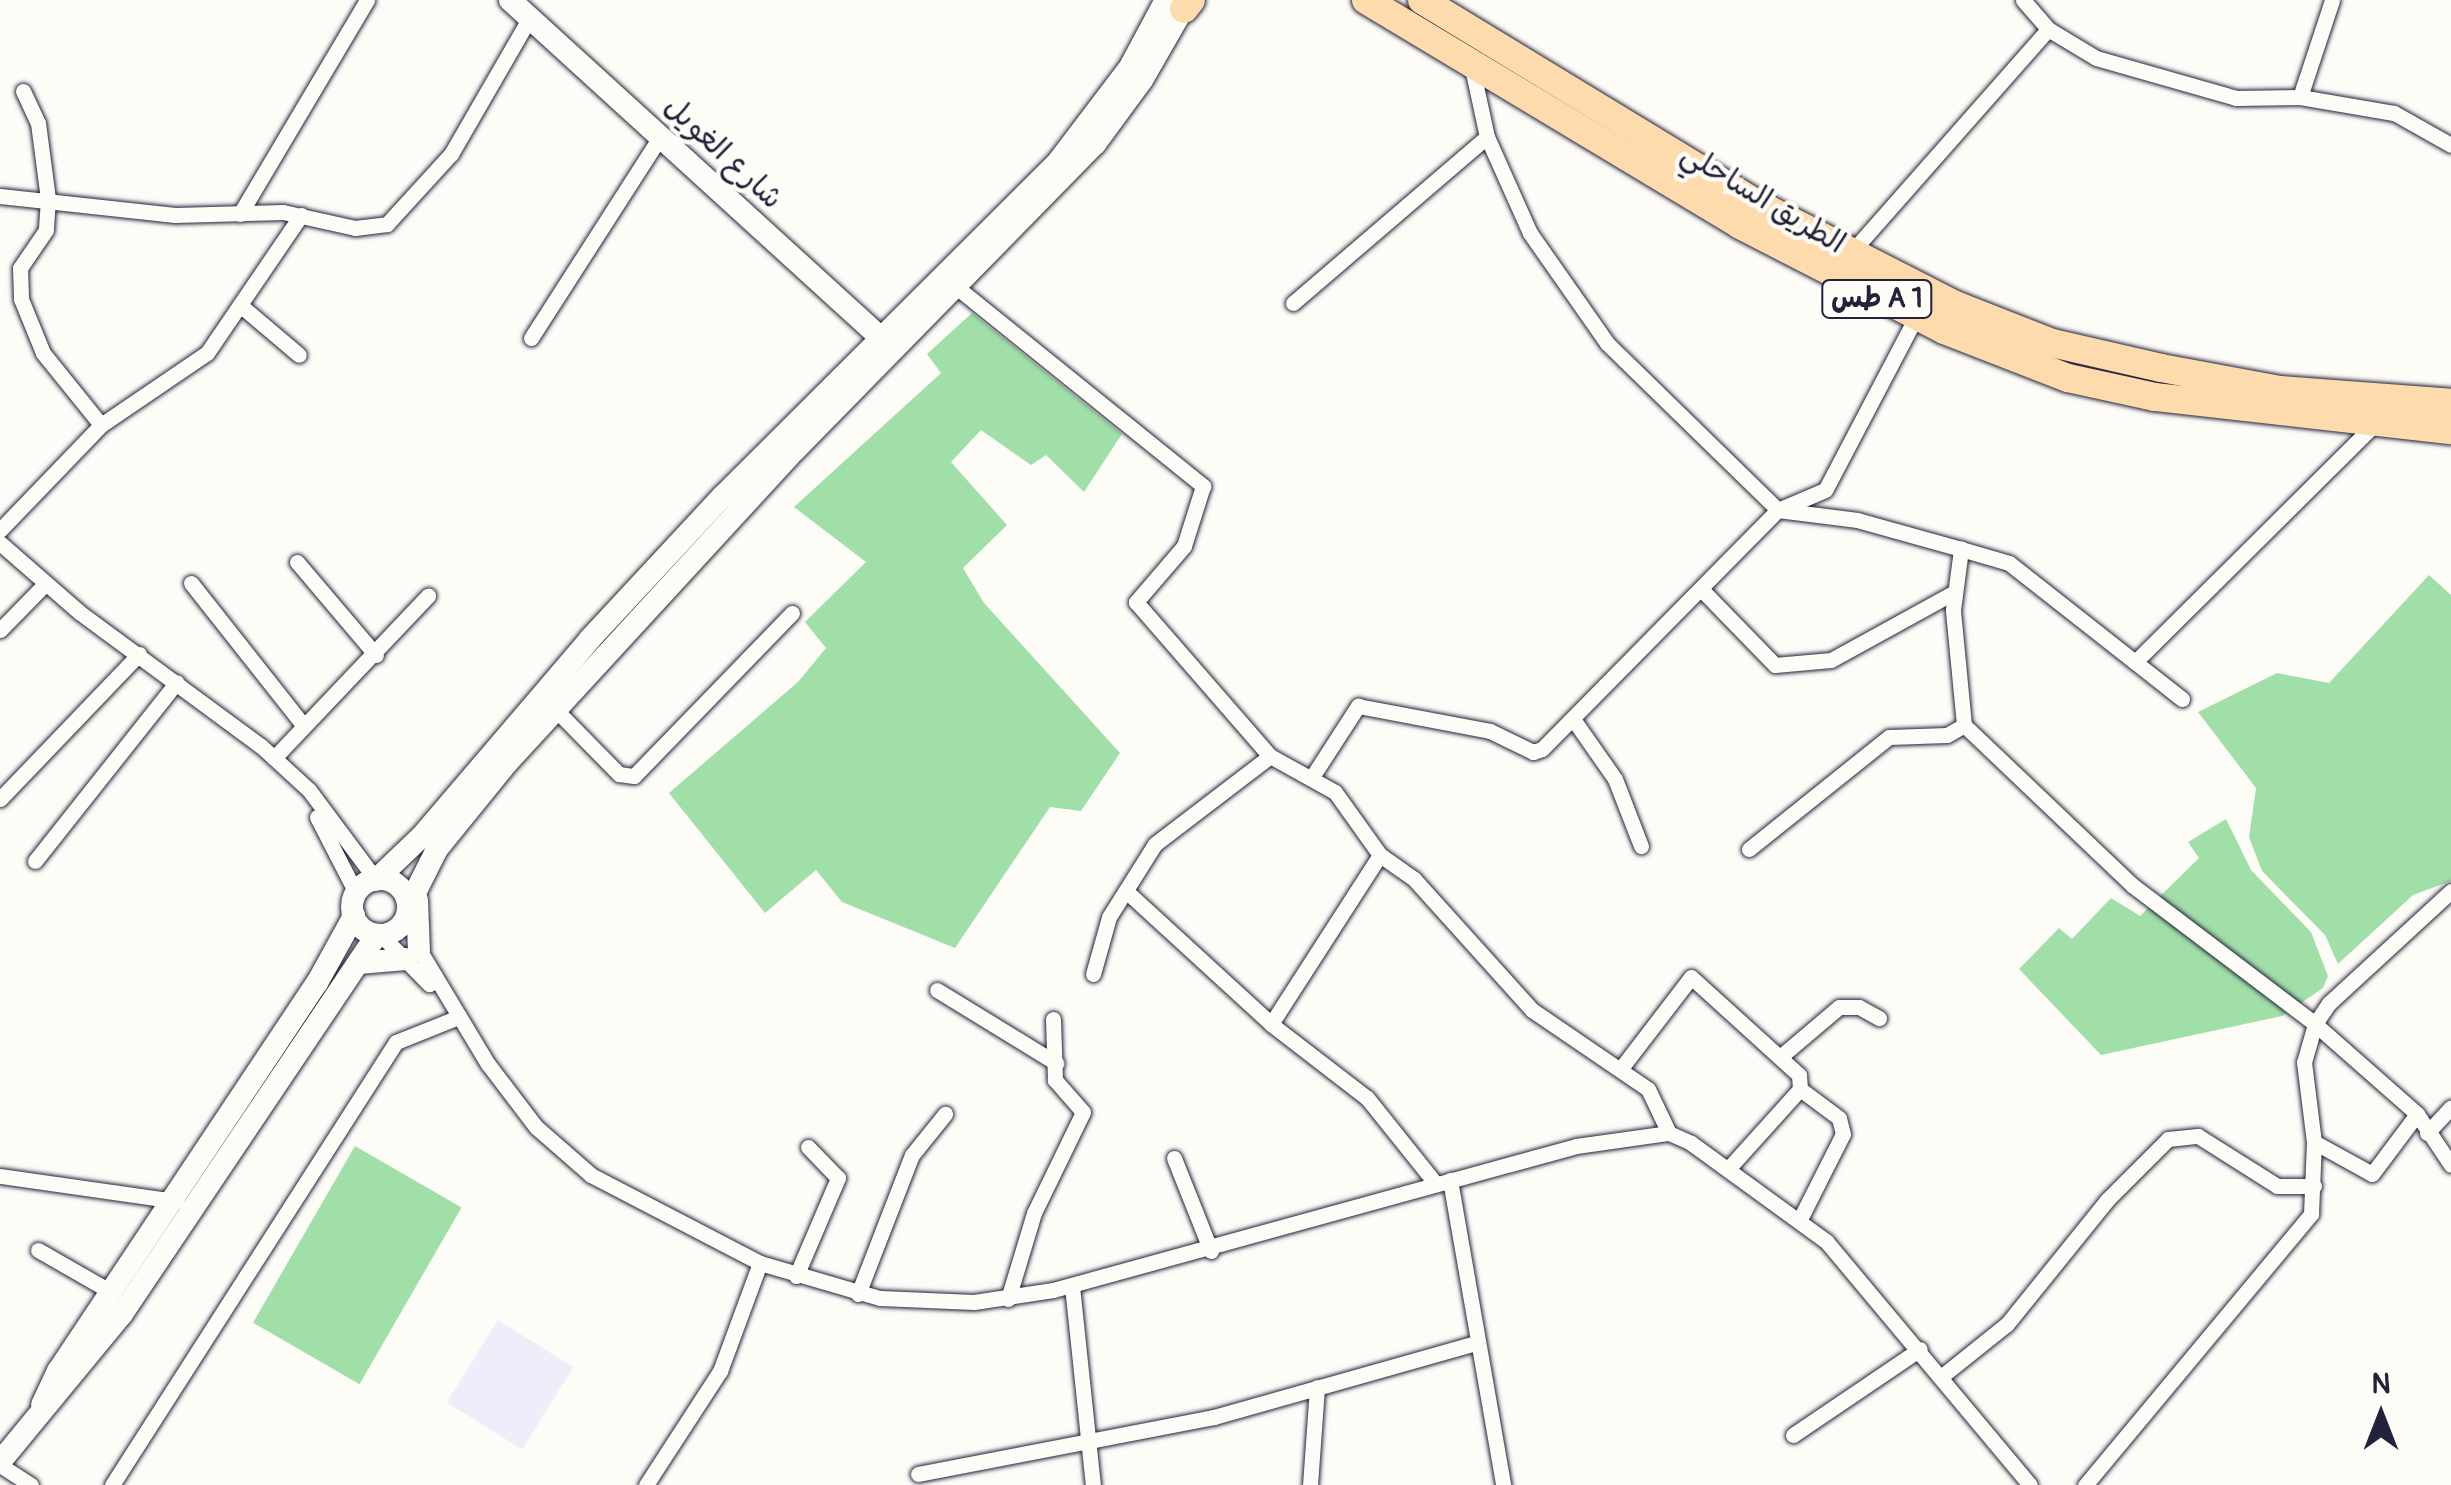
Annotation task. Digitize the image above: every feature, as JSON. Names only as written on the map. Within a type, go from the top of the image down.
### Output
[{"type":"highway","name":"الطريق الساحلي","points":[[1366,0],[1740,225],[1916,317],[2068,378],[2258,413],[2451,430]]},
{"type":"highway","name":"الطريق الساحلي","points":[[1422,0],[1849,255],[1953,304],[2072,347],[2280,390],[2451,403]]},
{"type":"street","points":[[240,214],[367,0]]},
{"type":"street","name":"شارع الغويل","points":[[510,0],[889,345]]},
{"type":"street","points":[[2023,0],[2048,29],[2127,68],[2236,98],[2300,97],[2394,113],[2451,145]]},
{"type":"street","points":[[2300,97],[2332,0]]},
{"type":"street","points":[[37,1418],[58,1371],[176,1201],[363,888],[402,858],[659,564],[852,368],[889,345],[960,288],[1095,144],[1182,2]]},
{"type":"street","points":[[31,1485],[0,1464],[70,1384],[133,1298],[359,963],[379,935],[400,927],[420,877],[506,764],[889,345],[902,319],[1084,132],[1182,2]]},
{"type":"street","points":[[0,196],[175,214],[301,215],[372,229],[400,214],[451,154],[530,17]]},
{"type":"street","points":[[1849,255],[2048,29]]},
{"type":"street","points":[[1471,63],[1487,137],[1530,233],[1608,343],[1778,510],[1857,520],[2009,563],[2182,700]]},
{"type":"street","points":[[23,92],[38,123],[48,199],[46,230],[20,268],[21,299],[43,353],[102,425]]},
{"type":"street","points":[[531,338],[660,137]]},
{"type":"street","points":[[1293,304],[1487,137]]},
{"type":"street","points":[[0,530],[102,425],[207,352],[301,215]]},
{"type":"street","points":[[960,288],[1203,486],[1184,546],[1136,602],[1270,756],[1298,777],[1312,776],[1344,801],[1380,855],[1436,901],[1532,1010],[1622,1067],[1662,1107],[1669,1133]]},
{"type":"street","points":[[240,305],[299,355]]},
{"type":"street","points":[[852,368],[859,348],[856,315],[902,319]]},
{"type":"street","points":[[1312,776],[1358,706],[1490,732],[1533,752],[1572,720],[1778,510],[1825,490],[1916,317]]},
{"type":"street","points":[[2135,662],[2376,424]]},
{"type":"street","points":[[0,543],[45,584],[274,758],[296,779],[363,888],[379,935],[412,955],[536,1126],[591,1175],[760,1263],[858,1294],[907,1302],[1008,1299],[1211,1251],[1576,1146],[1669,1133],[1826,1241],[2030,1485]]},
{"type":"street","points":[[1961,550],[1953,592],[1964,725],[2132,886],[2315,1024],[2416,1114],[2451,1166]]},
{"type":"street","points":[[297,562],[376,655]]},
{"type":"street","points":[[0,630],[45,584]]},
{"type":"street","points":[[191,584],[304,726]]},
{"type":"street","points":[[1702,589],[1775,665],[1831,660],[1953,592]]},
{"type":"street","points":[[274,758],[428,596]]},
{"type":"street","points":[[556,710],[619,774],[634,776],[792,613]]},
{"type":"street","points":[[0,799],[139,654]]},
{"type":"street","points":[[35,862],[176,682]]},
{"type":"street","points":[[1572,720],[1616,779],[1641,846]]},
{"type":"street","points":[[1749,849],[1889,737],[1947,735],[1964,725]]},
{"type":"street","points":[[1093,974],[1101,937],[1163,834],[1270,756]]},
{"type":"street","points":[[296,779],[363,888]]},
{"type":"street","points":[[1271,1024],[1380,855]]},
{"type":"street","points":[[412,955],[420,877]]},
{"type":"street","points":[[363,888],[398,886],[408,911],[412,955]]},
{"type":"street","points":[[1126,891],[1271,1024],[1367,1098],[1443,1182],[1503,1485]]},
{"type":"street","points":[[2085,1485],[2274,1265],[2311,1214],[2314,1142],[2304,1062],[2315,1024],[2328,1004],[2451,891]]},
{"type":"street","points":[[359,963],[412,955]]},
{"type":"street","points":[[1622,1067],[1692,977],[1799,1074],[1800,1089],[1728,1170]]},
{"type":"street","points":[[936,990],[1056,1063]]},
{"type":"street","points":[[1780,1057],[1839,1007],[1859,1007],[1879,1018]]},
{"type":"street","points":[[112,1485],[396,1042],[452,1012]]},
{"type":"street","points":[[1008,1299],[1034,1213],[1083,1112],[1056,1084],[1053,1020]]},
{"type":"street","points":[[1799,1221],[1843,1134],[1839,1118],[1800,1089]]},
{"type":"street","points":[[2427,1133],[2451,1107]]},
{"type":"street","points":[[858,1294],[912,1155],[945,1114]]},
{"type":"street","points":[[2314,1142],[2372,1174],[2416,1114]]},
{"type":"street","points":[[1942,1376],[2007,1324],[2107,1200],[2168,1139],[2198,1136],[2278,1186],[2314,1186]]},
{"type":"street","points":[[796,1276],[838,1178],[808,1147]]},
{"type":"street","points":[[1174,1158],[1211,1251]]},
{"type":"street","points":[[0,1176],[176,1201]]},
{"type":"street","points":[[38,1250],[113,1293]]},
{"type":"street","points":[[646,1485],[720,1371],[760,1263]]},
{"type":"street","points":[[1072,1286],[1092,1485]]},
{"type":"street","points":[[918,1474],[1087,1445],[1475,1343]]},
{"type":"street","points":[[1793,1435],[1920,1349]]},
{"type":"street","points":[[1310,1485],[1317,1387]]},
{"type":"shaded area","points":[[498,1320],[573,1367],[522,1449],[447,1402]]},
{"type":"green space","points":[[972,313],[1122,434],[1084,492],[1046,455],[1031,465],[981,430],[951,462],[1007,525],[963,568],[984,603],[1120,753],[1081,811],[1050,807],[955,948],[842,902],[816,870],[765,913],[669,793],[798,682],[826,648],[805,622],[866,562],[794,507],[941,373],[927,354]]},
{"type":"green space","points":[[2429,575],[2451,595],[2451,881],[2413,895],[2338,964],[2325,935],[2262,871],[2249,837],[2256,788],[2198,712],[2277,673],[2329,683]]},
{"type":"green space","points":[[2226,819],[2251,870],[2311,932],[2328,976],[2323,988],[2282,1016],[2101,1055],[2019,969],[2059,928],[2072,939],[2111,898],[2140,916],[2199,858],[2188,842]]},
{"type":"green space","points":[[355,1146],[462,1208],[360,1384],[253,1323]]}]
